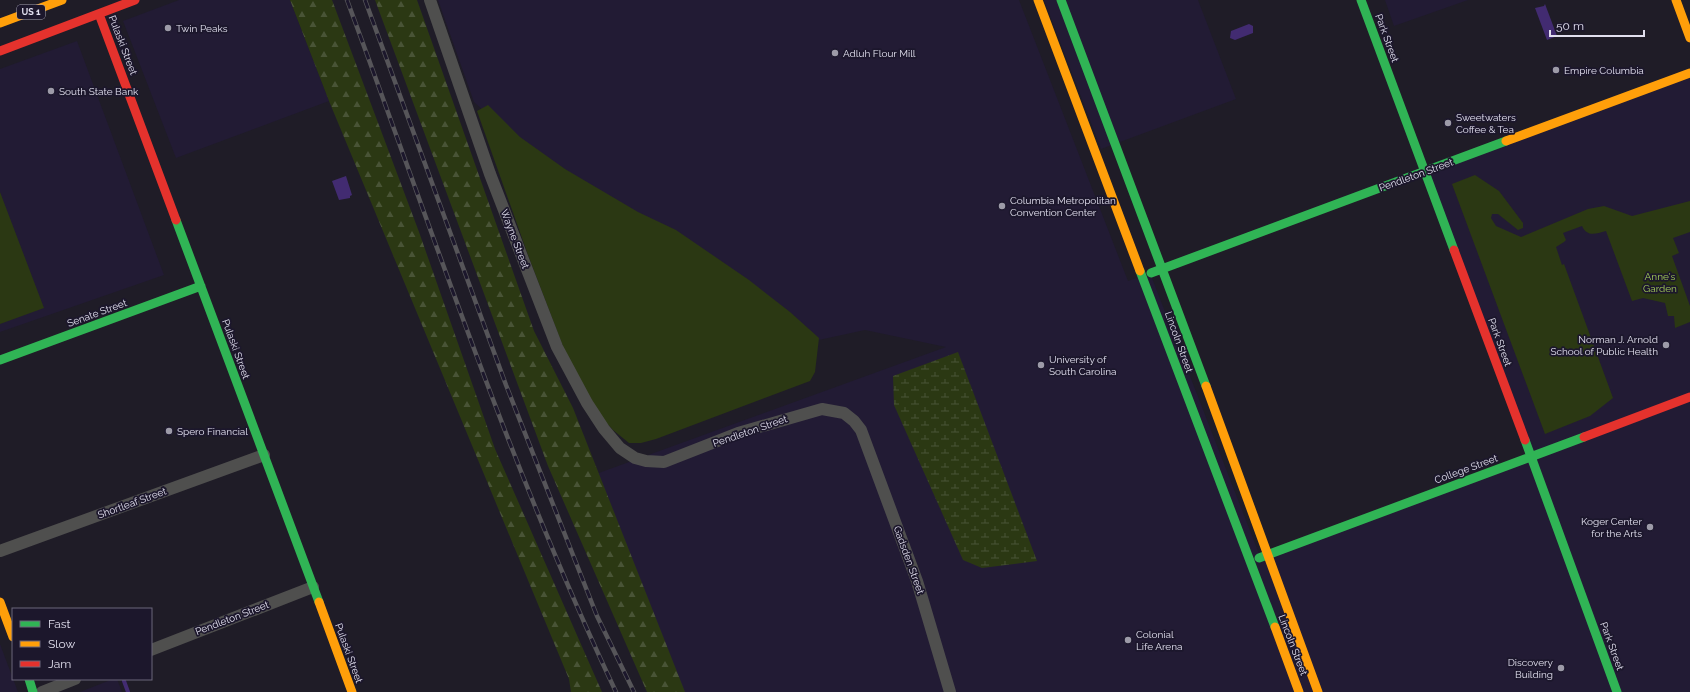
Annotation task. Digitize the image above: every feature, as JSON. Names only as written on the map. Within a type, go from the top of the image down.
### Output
[{"type":"street","name":"US 1","points":[[0,23],[62,0]]},
{"type":"street","points":[[0,51],[135,0]]},
{"type":"street","name":"Wayne Street","points":[[430,0],[490,174],[564,363],[604,429],[618,445],[636,458]]},
{"type":"street","name":"Lincoln Street","points":[[1061,0],[1161,269],[1270,554],[1318,692]]},
{"type":"street","name":"Park Street","points":[[1361,0],[1531,456],[1617,692]]},
{"type":"street","points":[[1676,0],[1690,38]]},
{"type":"street","name":"Lincoln Street","points":[[1041,1],[1142,276],[1299,692]]},
{"type":"street","points":[[99,14],[102,3]]},
{"type":"street","name":"Pulaski Street","points":[[99,14],[352,692]]},
{"type":"street","name":"Pendleton Street","points":[[1142,276],[1690,73]]},
{"type":"street","name":"Senate Street","points":[[0,360],[201,286]]},
{"type":"street","name":"College Street","points":[[1249,562],[1690,397]]},
{"type":"street","name":"Pendleton Street","points":[[636,458],[655,463],[669,461],[738,433],[822,409],[844,413],[854,421],[861,430]]},
{"type":"street","name":"Gadsden Street","points":[[861,430],[917,581],[950,692]]},
{"type":"street","name":"Shortleaf Street","points":[[0,551],[264,455]]},
{"type":"street","name":"Pendleton Street","points":[[152,650],[313,587]]},
{"type":"street","points":[[0,602],[12,634]]},
{"type":"street","points":[[29,680],[34,692]]},
{"type":"street","points":[[42,692],[72,680]]},
{"type":"shaded area","points":[[179,0],[290,0],[329,101],[176,158],[123,21]]},
{"type":"shaded area","name":"University of South Carolina","points":[[438,0],[1019,0],[1128,281],[1150,273],[1261,559],[1533,456],[1424,169],[1690,74],[1690,692],[671,692],[585,478],[946,347],[865,330],[814,341],[615,207],[505,130],[474,102]]},
{"type":"shaded area","points":[[1044,0],[1198,0],[1236,99],[1101,149]]},
{"type":"shaded area","points":[[1385,0],[1468,0],[1394,26]]},
{"type":"shaded area","points":[[1545,4],[1557,36],[1547,40],[1535,8],[1544,6]]},
{"type":"shaded area","points":[[1249,24],[1253,26],[1253,33],[1235,40],[1230,38],[1231,31]]},
{"type":"shaded area","points":[[77,41],[164,275],[0,332],[0,69]]},
{"type":"shaded area","points":[[346,176],[352,195],[350,198],[339,200],[332,181]]},
{"type":"shaded area","points":[[0,644],[12,676],[12,680],[14,680],[18,692],[0,692]]},
{"type":"shaded area","points":[[110,680],[117,680],[122,692],[80,692]]},
{"type":"green space","points":[[290,0],[332,0],[419,232],[495,449],[602,692],[571,692],[569,679],[329,101]]},
{"type":"green space","points":[[375,0],[417,0],[534,331],[573,408],[685,692],[647,692],[548,466]]},
{"type":"green space","points":[[488,105],[520,137],[565,169],[638,212],[676,230],[749,280],[790,312],[819,338],[815,372],[810,381],[656,439],[641,443],[629,443],[613,430],[601,417],[567,357],[528,255],[477,111]]},
{"type":"green space","name":"Anne's Garden","points":[[1475,175],[1499,191],[1523,223],[1523,228],[1518,230],[1498,214],[1492,214],[1491,218],[1496,226],[1521,237],[1588,209],[1604,206],[1632,216],[1690,201],[1690,232],[1673,238],[1679,253],[1672,256],[1690,306],[1690,322],[1675,328],[1674,316],[1668,316],[1665,303],[1643,298],[1632,301],[1606,231],[1592,234],[1586,232],[1582,226],[1563,233],[1566,240],[1556,247],[1562,265],[1564,264],[1613,398],[1590,416],[1545,434],[1452,184]]},
{"type":"green space","points":[[0,192],[44,308],[0,324]]},
{"type":"green space","points":[[958,352],[1037,561],[982,568],[963,560],[894,405],[893,376]]},
{"type":"waterway","points":[[124,681],[128,692]]},
{"type":"railway","points":[[347,0],[507,436],[541,522],[616,692]]},
{"type":"railway","points":[[365,0],[506,385],[597,616],[634,692]]},
{"type":"traffic: fast","points":[[1061,0],[1206,386]]},
{"type":"traffic: fast","points":[[1361,0],[1454,250]]},
{"type":"traffic: fast","points":[[1151,273],[1506,141]]},
{"type":"traffic: fast","points":[[176,220],[319,602]]},
{"type":"traffic: fast","points":[[1140,271],[1275,627]]},
{"type":"traffic: fast","points":[[0,360],[201,286]]},
{"type":"traffic: fast","points":[[1259,558],[1584,437]]},
{"type":"traffic: fast","points":[[1525,440],[1617,692]]},
{"type":"traffic: fast","points":[[29,680],[33,692]]},
{"type":"traffic: slow","points":[[0,23],[62,0]]},
{"type":"traffic: slow","points":[[1038,0],[1140,271]]},
{"type":"traffic: slow","points":[[1676,0],[1690,38]]},
{"type":"traffic: slow","points":[[1506,141],[1690,73]]},
{"type":"traffic: slow","points":[[1206,386],[1318,692]]},
{"type":"traffic: slow","points":[[0,602],[12,634]]},
{"type":"traffic: slow","points":[[319,602],[352,692]]},
{"type":"traffic: slow","points":[[1275,627],[1299,692]]},
{"type":"traffic: jam","points":[[0,51],[135,0]]},
{"type":"traffic: jam","points":[[99,14],[176,220]]},
{"type":"traffic: jam","points":[[1454,250],[1525,440]]},
{"type":"traffic: jam","points":[[1584,437],[1690,397]]},
{"type":"place","name":"Twin Peaks","points":[[168,28]]},
{"type":"place","name":"Adluh Flour Mill","points":[[835,53]]},
{"type":"place","name":"Empire Columbia","points":[[1556,70]]},
{"type":"place","name":"South State Bank","points":[[51,91]]},
{"type":"place","name":"Sweetwaters Coffee & Tea","points":[[1448,123]]},
{"type":"place","name":"Columbia Metropolitan Convention Center","points":[[1002,206]]},
{"type":"place","name":"Norman J. Arnold School of Public Health","points":[[1666,345]]},
{"type":"place","name":"University of South Carolina","points":[[1041,365]]},
{"type":"place","name":"Spero Financial","points":[[169,431]]},
{"type":"place","name":"Koger Center for the Arts","points":[[1650,527]]},
{"type":"place","name":"Colonial Life Arena","points":[[1128,640]]},
{"type":"place","name":"Discovery Building","points":[[1561,668]]}]
